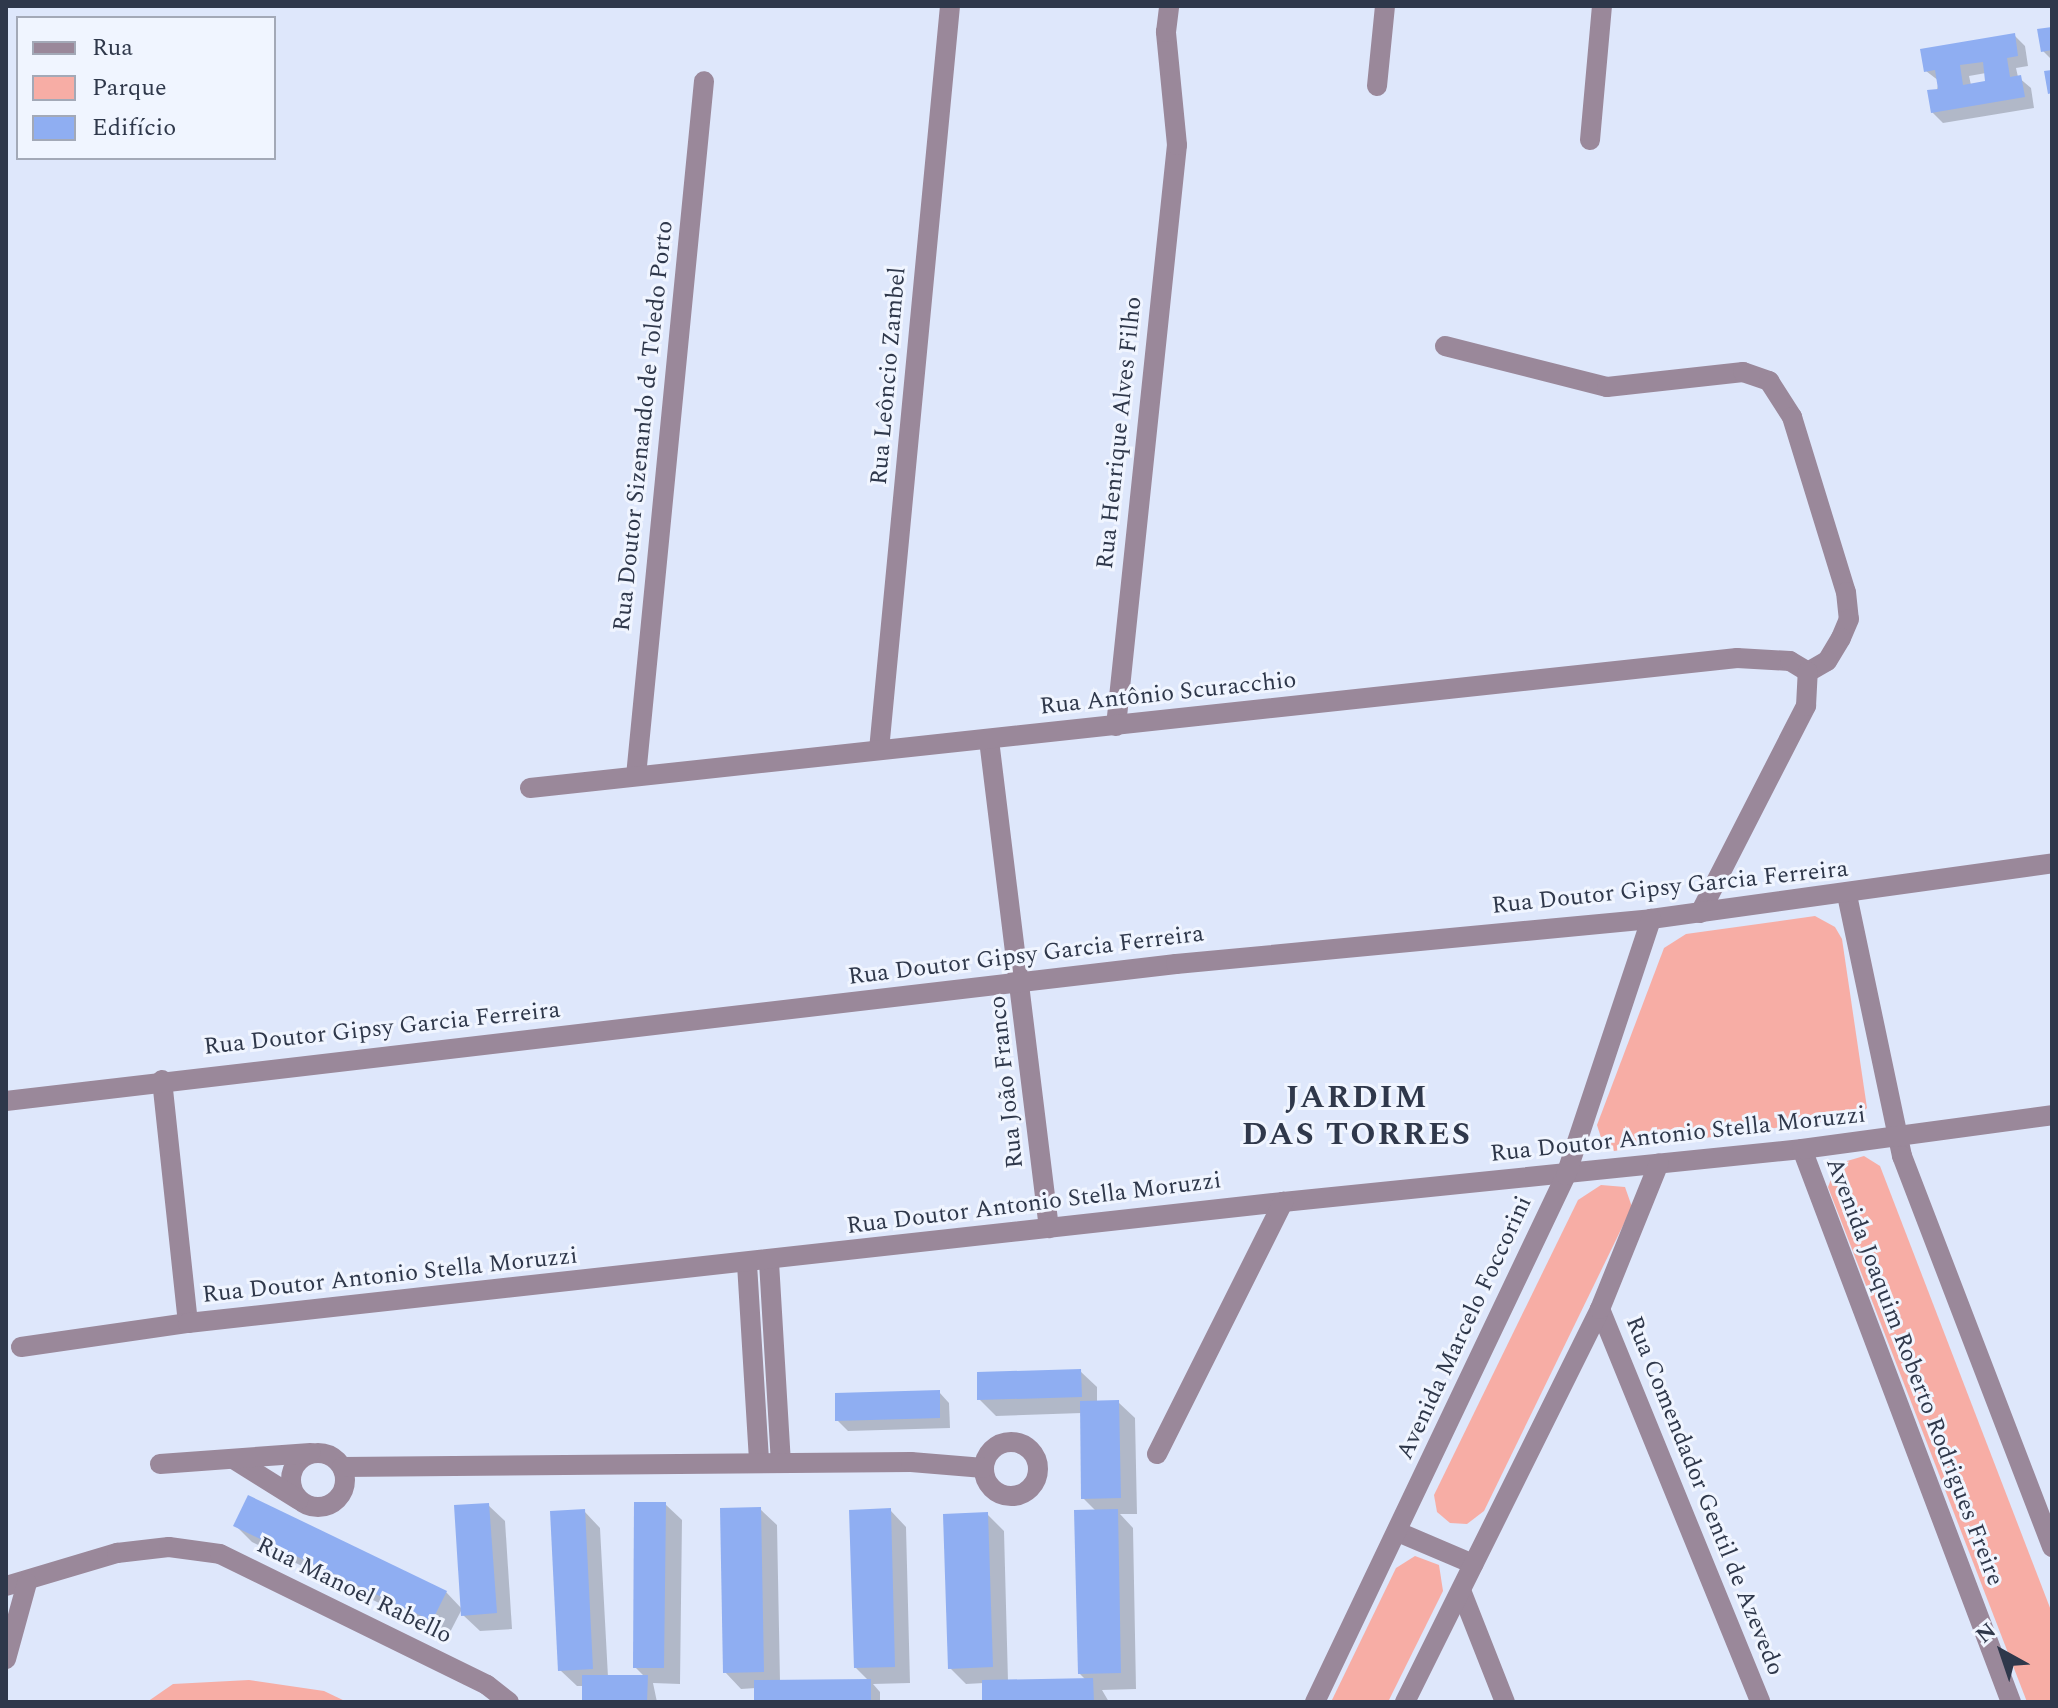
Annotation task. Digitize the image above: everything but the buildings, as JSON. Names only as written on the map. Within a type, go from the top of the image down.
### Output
[{"type":"street","name":"Rua Leôncio Zambel","points":[[879,750],[950,6]]},
{"type":"street","name":"Rua Henrique Alves Filho","points":[[1116,726],[1177,145],[1166,32],[1169,6]]},
{"type":"street","points":[[1377,86],[1385,6]]},
{"type":"street","points":[[1590,140],[1602,6]]},
{"type":"street","name":"Rua Doutor Sizenando de Toledo Porto","points":[[636,776],[704,81]]},
{"type":"street","points":[[1445,346],[1607,387],[1743,372],[1769,381],[1792,417],[1846,592],[1849,619],[1827,661],[1808,672],[1806,706],[1700,913]]},
{"type":"street","name":"Rua Antônio Scuracchio","points":[[530,788],[1737,658],[1790,661],[1808,672]]},
{"type":"street","name":"Rua João Franco","points":[[989,740],[1022,984],[1049,1228]]},
{"type":"street","name":"Rua Doutor Gipsy Garcia Ferreira","points":[[6,1101],[162,1080],[1022,984],[1651,919],[1847,895],[2052,863]]},
{"type":"street","points":[[1847,895],[1896,1136],[2052,1547]]},
{"type":"street","name":"Avenida Marcelo Foccorini","points":[[1315,1702],[1566,1175],[1651,919]]},
{"type":"street","points":[[162,1080],[188,1323]]},
{"type":"street","name":"Rua Doutor Antonio Stella Moruzzi","points":[[21,1347],[188,1323],[769,1262],[1283,1202],[1802,1149],[2052,1115]]},
{"type":"street","name":"Avenida Joaquim Roberto Rodrigues Freire","points":[[1802,1149],[2011,1702]]},
{"type":"street","points":[[1405,1702],[1462,1593],[1473,1564],[1600,1309],[1659,1163]]},
{"type":"street","points":[[1157,1454],[1283,1202]]},
{"type":"street","points":[[769,1262],[781,1463]]},
{"type":"street","points":[[747,1264],[759,1463]]},
{"type":"street","name":"Rua Comendador Gentil de Azevedo","points":[[1600,1309],[1760,1702]]},
{"type":"street","points":[[160,1464],[315,1452],[342,1467],[911,1462],[984,1468]]},
{"type":"street","points":[[300,1500],[292,1472],[305,1456],[315,1452]]},
{"type":"street","points":[[235,1460],[300,1500],[318,1507],[338,1499],[344,1489],[342,1467]]},
{"type":"street","points":[[1398,1532],[1473,1564]]},
{"type":"street","name":"Rua Manoel Rabello","points":[[6,1586],[27,1583],[46,1570],[86,1559],[169,1547],[220,1554],[487,1685],[509,1702]]},
{"type":"street","points":[[6,1659],[27,1583]]},
{"type":"street","points":[[1462,1593],[1505,1702]]},
{"type":"green space","points":[[1815,916],[1835,927],[1842,939],[1867,1108],[1858,1116],[1614,1151],[1604,1147],[1597,1125],[1664,948],[1686,934]]},
{"type":"green space","points":[[1864,1156],[1880,1166],[2052,1613],[2052,1702],[2027,1702],[1828,1187],[1837,1164]]},
{"type":"green space","points":[[1601,1185],[1625,1187],[1632,1207],[1484,1511],[1467,1524],[1450,1523],[1437,1512],[1434,1495],[1578,1200]]},
{"type":"green space","points":[[1415,1556],[1439,1565],[1443,1591],[1388,1702],[1331,1702],[1396,1568]]},
{"type":"green space","points":[[249,1680],[324,1691],[347,1702],[147,1702],[173,1684]]},
{"type":"district","name":"JARDIM DAS TORRES","points":[[1357,1118]]}]
